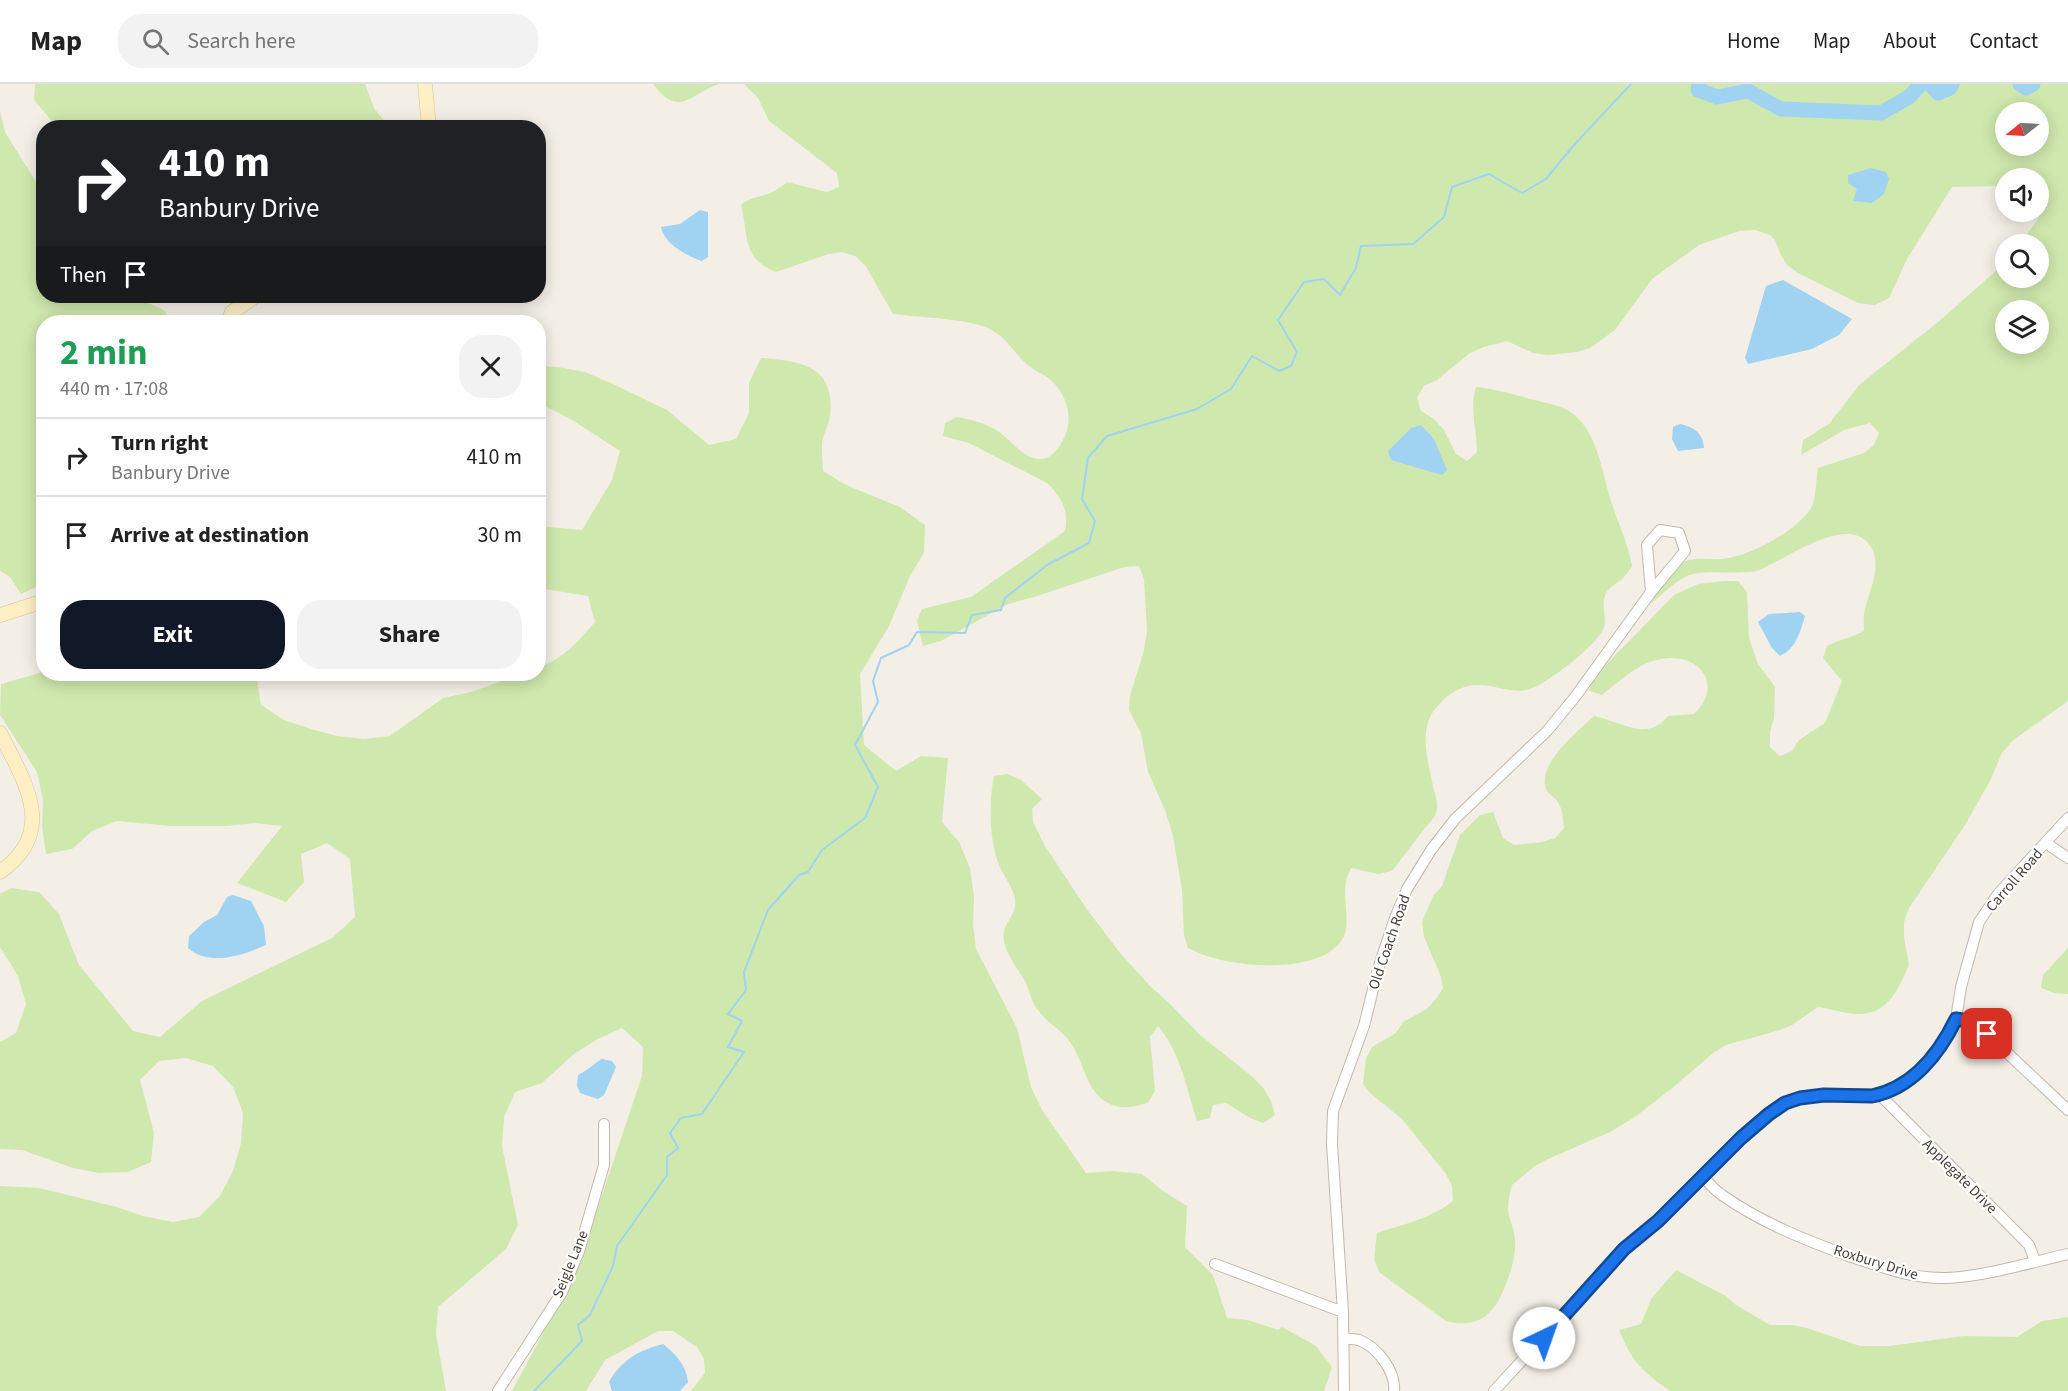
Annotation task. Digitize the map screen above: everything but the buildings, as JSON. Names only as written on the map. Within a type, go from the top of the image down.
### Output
[{"type":"street","points":[[425,84],[428,120]]},
{"type":"street","points":[[231,315],[246,303]]},
{"type":"street","name":"Old Coach Road","points":[[1344,1391],[1343,1312],[1333,1155],[1333,1111],[1364,1026],[1378,969],[1395,918],[1407,889],[1431,850],[1455,819],[1547,731],[1575,697],[1651,592],[1685,551],[1679,533],[1660,530],[1647,545],[1651,592]]},
{"type":"street","points":[[0,615],[36,604]]},
{"type":"street","points":[[0,734],[30,794],[34,822],[28,843],[12,863],[0,872]]},
{"type":"street","name":"Carroll Road","points":[[1494,1391],[1624,1249],[1658,1221],[1741,1138],[1785,1103],[1800,1098],[1824,1095],[1879,1094],[1911,1078],[1934,1057],[1956,1019],[1961,987],[1979,922],[1998,894],[2068,818]]},
{"type":"street","points":[[2046,843],[2068,858]]},
{"type":"street","points":[[1956,1019],[1968,1021],[1987,1034],[2068,1110]]},
{"type":"street","name":"Applegate Drive","points":[[1879,1094],[2029,1245],[2036,1261]]},
{"type":"street","name":"Seigle Lane","points":[[498,1391],[562,1292],[579,1251],[604,1165],[604,1124]]},
{"type":"street","name":"Roxbury Drive","points":[[1702,1176],[1720,1194],[1762,1219],[1803,1239],[1897,1272],[1927,1278],[1948,1278],[1978,1274],[2068,1254]]},
{"type":"street","points":[[1215,1264],[1343,1312]]},
{"type":"street","points":[[1344,1338],[1360,1341],[1379,1354],[1392,1374],[1394,1391]]},
{"type":"green space","points":[[35,84],[365,84],[374,108],[383,120],[51,120],[34,100]]},
{"type":"green space","points":[[653,84],[719,84],[692,98],[678,102],[670,100]]},
{"type":"green space","points":[[744,84],[2068,84],[2068,701],[2012,741],[2002,753],[1990,781],[1965,825],[1909,908],[1904,922],[1904,937],[1909,965],[1892,997],[1886,1004],[1871,1013],[1845,1013],[1818,1007],[1792,1025],[1780,1030],[1726,1045],[1635,1117],[1610,1132],[1535,1166],[1512,1185],[1508,1208],[1515,1240],[1512,1266],[1498,1302],[1486,1316],[1469,1323],[1446,1321],[1379,1272],[1374,1259],[1377,1233],[1426,1217],[1453,1201],[1452,1186],[1446,1174],[1402,1119],[1371,1094],[1363,1084],[1366,1058],[1372,1047],[1396,1033],[1403,1022],[1427,1009],[1443,988],[1440,974],[1424,937],[1422,922],[1433,896],[1442,886],[1460,835],[1480,815],[1493,812],[1503,838],[1514,845],[1555,838],[1564,828],[1563,817],[1559,804],[1547,791],[1545,781],[1547,771],[1560,750],[1594,716],[1642,729],[1660,724],[1668,716],[1694,714],[1703,703],[1707,692],[1707,682],[1703,673],[1696,666],[1675,658],[1645,664],[1602,695],[1589,691],[1593,678],[1674,595],[1698,584],[1738,581],[1747,592],[1749,638],[1758,664],[1775,687],[1770,747],[1780,756],[1792,751],[1799,740],[1825,723],[1842,681],[1823,658],[1827,646],[1864,631],[1864,612],[1875,567],[1873,550],[1868,543],[1857,536],[1844,534],[1814,542],[1752,572],[1693,574],[1677,582],[1650,604],[1677,566],[1693,559],[1721,559],[1744,554],[1770,542],[1795,526],[1813,505],[1818,468],[1864,453],[1874,445],[1879,433],[1870,423],[1844,430],[1801,455],[1803,440],[1829,424],[1859,385],[1938,322],[1995,272],[1995,288],[2049,288],[2049,234],[2027,234],[2036,222],[2049,222],[2049,168],[1995,168],[1995,186],[1952,187],[1907,259],[1889,298],[1875,305],[1858,303],[1798,273],[1787,265],[1775,240],[1770,235],[1755,230],[1739,231],[1699,245],[1652,279],[1615,330],[1590,348],[1577,352],[1548,355],[1533,353],[1507,341],[1470,353],[1437,380],[1424,386],[1417,398],[1421,411],[1434,419],[1444,430],[1456,454],[1467,461],[1477,452],[1473,411],[1476,387],[1557,406],[1569,411],[1586,428],[1592,439],[1632,566],[1624,577],[1610,587],[1606,593],[1605,623],[1600,634],[1585,651],[1554,676],[1537,686],[1524,690],[1477,685],[1464,687],[1451,694],[1436,708],[1430,716],[1426,735],[1427,756],[1437,803],[1433,819],[1392,871],[1378,874],[1351,868],[1345,887],[1346,931],[1335,948],[1304,962],[1265,965],[1228,961],[1188,948],[1184,935],[1182,890],[1173,836],[1165,810],[1148,772],[1141,733],[1129,710],[1130,696],[1147,632],[1144,579],[1139,566],[1125,567],[1008,604],[941,641],[923,646],[917,621],[922,609],[971,597],[1065,531],[1066,524],[1063,505],[1047,483],[969,443],[943,436],[945,423],[957,417],[982,423],[1001,434],[1029,456],[1044,459],[1056,451],[1066,434],[1069,418],[1066,402],[1051,380],[1028,365],[1001,336],[988,328],[955,320],[893,314],[865,265],[855,256],[842,252],[829,254],[776,272],[757,260],[748,245],[741,205],[774,192],[787,182],[827,192],[839,187],[837,173],[769,121],[758,98]]},
{"type":"green space","points":[[0,111],[5,132],[36,182],[36,303],[147,303],[165,311],[166,315],[36,315],[36,587],[21,594],[10,577],[0,571]]},
{"type":"green space","points":[[761,358],[790,361],[813,369],[827,386],[830,399],[830,416],[822,443],[823,471],[846,485],[900,507],[925,525],[924,553],[910,576],[889,626],[860,674],[864,745],[896,771],[921,756],[948,758],[942,822],[959,842],[970,868],[974,896],[973,924],[976,949],[1017,1028],[1031,1087],[1042,1110],[1086,1173],[1113,1171],[1142,1174],[1187,1206],[1185,1247],[1213,1275],[1227,1318],[1248,1320],[1278,1330],[1282,1327],[1316,1346],[1332,1367],[1324,1391],[691,1391],[705,1373],[704,1359],[697,1347],[673,1331],[658,1331],[605,1360],[586,1391],[512,1391],[577,1270],[642,1076],[643,1047],[622,1028],[574,1054],[542,1083],[515,1092],[504,1117],[502,1146],[518,1225],[506,1249],[438,1307],[436,1334],[446,1391],[0,1391],[0,1186],[39,1188],[173,1222],[199,1217],[220,1196],[233,1171],[241,1143],[243,1113],[233,1087],[213,1066],[186,1058],[159,1061],[140,1080],[154,1133],[151,1162],[128,1172],[99,1173],[73,1168],[22,1150],[0,1149],[0,1042],[16,1033],[26,1004],[18,976],[0,947],[0,894],[11,888],[39,892],[59,914],[79,965],[133,1031],[160,1037],[202,1001],[332,938],[355,917],[350,859],[327,843],[301,854],[304,882],[286,902],[237,883],[282,826],[254,823],[227,826],[171,826],[117,821],[92,831],[72,849],[46,854],[42,827],[43,800],[37,772],[0,715],[1,684],[36,674],[36,681],[257,681],[261,705],[284,720],[337,736],[364,739],[390,736],[443,698],[471,692],[502,681],[546,681],[546,665],[577,642],[595,622],[588,596],[546,589],[546,527],[582,530],[612,480],[620,451],[572,420],[546,407],[546,366],[585,372],[667,410],[709,445],[736,439],[749,413],[749,383]]},
{"type":"green space","points":[[1008,774],[1021,780],[1042,799],[1032,809],[1033,822],[1045,846],[1086,908],[1120,953],[1200,1035],[1254,1078],[1271,1101],[1275,1115],[1263,1123],[1226,1103],[1213,1105],[1210,1118],[1197,1121],[1177,1059],[1166,1036],[1158,1026],[1150,1037],[1155,1091],[1148,1103],[1133,1107],[1118,1107],[1108,1103],[1095,1092],[1070,1042],[1036,1007],[1025,981],[1005,947],[1004,930],[1014,910],[1015,899],[995,853],[991,831],[991,796],[994,776]]},
{"type":"green space","points":[[2068,948],[2068,994],[2054,993],[2041,988],[2043,975]]},
{"type":"green space","points":[[1676,1270],[1726,1296],[1736,1305],[1770,1325],[1807,1328],[1860,1346],[1889,1346],[1964,1336],[2017,1337],[2042,1321],[2068,1317],[2068,1391],[1670,1391],[1652,1378],[1633,1358],[1619,1330],[1641,1324],[1651,1299]]},
{"type":"water","points":[[1871,168],[1886,172],[1889,179],[1884,194],[1872,203],[1853,201],[1857,189],[1848,183],[1848,175]]},
{"type":"water","points":[[700,210],[708,212],[708,257],[702,261],[683,253],[671,244],[661,227],[680,224]]},
{"type":"water","points":[[1783,280],[1852,319],[1839,335],[1812,349],[1748,364],[1745,358],[1766,286]]},
{"type":"water","points":[[1680,424],[1699,434],[1704,448],[1678,451],[1672,439],[1673,427]]},
{"type":"water","points":[[1421,425],[1434,439],[1447,470],[1442,475],[1391,460],[1388,451],[1411,428]]},
{"type":"water","points":[[1800,612],[1805,616],[1797,639],[1790,649],[1780,656],[1772,648],[1758,622],[1769,614]]},
{"type":"water","points":[[233,895],[251,901],[264,926],[266,945],[237,955],[216,958],[197,954],[188,948],[189,936],[204,922],[217,915],[227,897]]},
{"type":"water","points":[[602,1059],[612,1061],[616,1067],[604,1095],[598,1099],[580,1093],[577,1086],[578,1075]]},
{"type":"water","points":[[663,1344],[676,1356],[685,1370],[688,1382],[680,1391],[612,1391],[609,1382],[625,1362],[647,1349]]},
{"type":"waterway","points":[[534,1391],[582,1341],[578,1325],[590,1315],[613,1266],[617,1246],[667,1175],[667,1157],[678,1148],[670,1133],[681,1118],[702,1114],[744,1052],[728,1047],[742,1021],[728,1014],[746,990],[744,972],[768,910],[799,875],[808,872],[822,850],[865,818],[878,787],[855,745],[878,702],[873,681],[881,658],[909,645],[917,632],[965,633],[972,615],[1001,610],[1005,598],[1047,565],[1089,543],[1095,521],[1082,499],[1088,458],[1107,436],[1197,409],[1231,389],[1252,356],[1279,371],[1291,366],[1297,352],[1278,320],[1304,282],[1324,279],[1340,295],[1356,268],[1361,246],[1413,244],[1444,217],[1452,187],[1489,174],[1522,193],[1546,179],[1574,145],[1631,84]]},
{"type":"waterway","points":[[1699,84],[1698,90],[1717,97],[1748,91],[1781,109],[1881,113],[1909,97],[1921,84]]},
{"type":"waterway","points":[[1930,84],[1938,93],[1950,88],[1952,84]]},
{"type":"waterway","points":[[2020,84],[2026,88],[2033,84]]},
{"type":"route","points":[[1544,1338],[1624,1249],[1658,1221],[1741,1138],[1785,1103],[1800,1098],[1824,1095],[1872,1096],[1879,1094],[1911,1078],[1934,1057],[1956,1019],[1968,1021],[1987,1034]]}]
